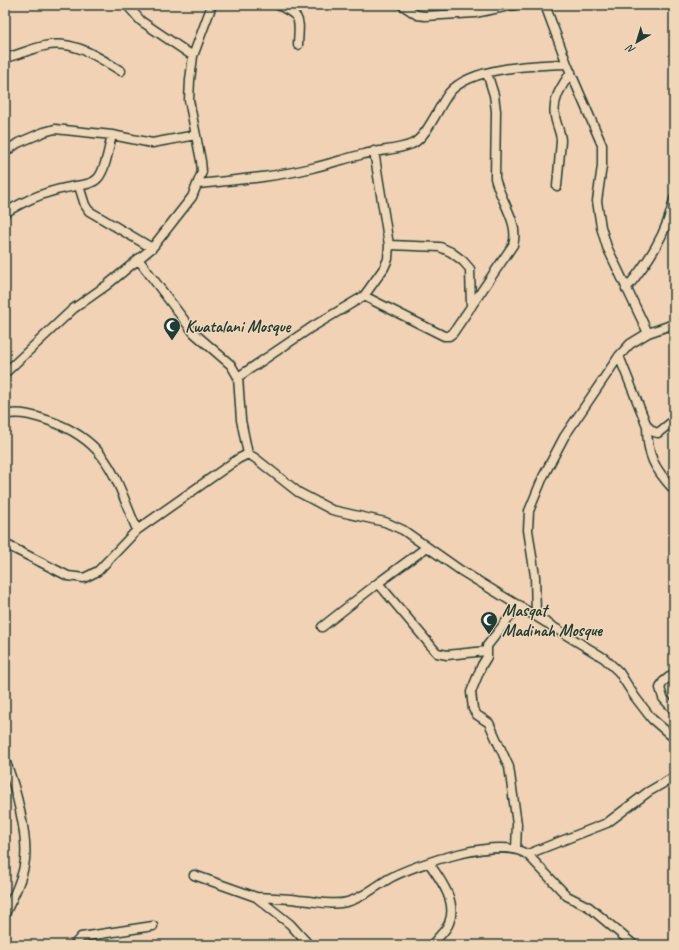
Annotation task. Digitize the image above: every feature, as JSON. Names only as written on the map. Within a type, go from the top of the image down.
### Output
[{"type":"street","points":[[126,5],[147,25],[193,56]]},
{"type":"street","points":[[5,373],[72,309],[107,285],[152,248],[192,197],[202,172],[189,100],[193,56],[212,5]]},
{"type":"street","points":[[278,5],[294,13],[297,17],[298,45]]},
{"type":"street","points":[[402,5],[417,15],[425,16],[475,13],[515,5]]},
{"type":"street","points":[[545,5],[567,64],[602,146],[597,208],[607,247],[648,333]]},
{"type":"street","points":[[5,58],[44,46],[60,44],[92,53],[122,71]]},
{"type":"street","points":[[198,184],[284,174],[374,151],[410,145],[415,142],[456,86],[487,73],[531,65],[567,64]]},
{"type":"street","points":[[557,186],[561,134],[555,117],[555,99],[571,72]]},
{"type":"street","points":[[364,296],[444,336],[449,336],[453,333],[513,245],[515,238],[514,228],[495,178],[496,111],[494,95],[487,73]]},
{"type":"street","points":[[5,152],[18,143],[44,132],[55,130],[112,134],[152,143],[196,135]]},
{"type":"street","points":[[5,213],[36,196],[52,190],[79,186],[93,182],[98,178],[112,134]]},
{"type":"street","points":[[238,377],[364,296],[384,268],[388,259],[389,245],[374,151]]},
{"type":"street","points":[[79,186],[85,205],[89,211],[152,248]]},
{"type":"street","points":[[626,289],[658,243],[667,226],[674,199]]},
{"type":"street","points":[[389,245],[440,247],[452,252],[470,269],[471,307]]},
{"type":"street","points":[[138,259],[194,333],[230,365],[238,377],[242,420],[248,454]]},
{"type":"street","points":[[536,615],[535,576],[528,530],[529,510],[543,478],[564,437],[619,356],[630,344],[648,333],[674,324]]},
{"type":"street","points":[[619,356],[648,426],[654,432],[658,433],[674,420]]},
{"type":"street","points":[[5,415],[22,413],[36,416],[78,434],[91,443],[108,464],[137,530]]},
{"type":"street","points":[[648,426],[648,445],[653,464],[674,490]]},
{"type":"street","points":[[5,544],[68,576],[84,578],[98,571],[137,530],[238,459],[248,454]]},
{"type":"street","points":[[248,454],[298,492],[332,510],[385,522],[403,530],[460,570],[536,615],[604,658],[619,672],[634,696],[652,719],[674,738]]},
{"type":"street","points":[[322,627],[378,583],[428,547]]},
{"type":"street","points":[[378,583],[437,653],[447,656],[486,651]]},
{"type":"street","points":[[516,848],[517,824],[509,767],[489,723],[477,715],[473,709],[471,692],[482,665],[487,657],[486,651],[492,637],[518,605]]},
{"type":"street","points":[[674,673],[663,682],[660,688],[663,698],[674,710]]},
{"type":"street","points":[[5,760],[15,787],[26,857],[19,882],[5,914]]},
{"type":"street","points":[[528,854],[607,823],[648,792],[674,777]]},
{"type":"street","points":[[194,875],[256,897],[331,904],[349,902],[391,878],[429,862],[454,854],[485,849],[516,848],[528,854],[567,896],[589,907],[634,945]]},
{"type":"street","points":[[429,862],[448,895],[451,916],[447,927],[432,945]]},
{"type":"street","points":[[256,897],[290,924],[309,945]]},
{"type":"street","points":[[74,945],[81,937],[153,926]]},
{"type":"place","name":"Kwatalani Mosque","points":[[172,341]]},
{"type":"place","name":"Masqat Madinah Mosque","points":[[489,635]]}]
